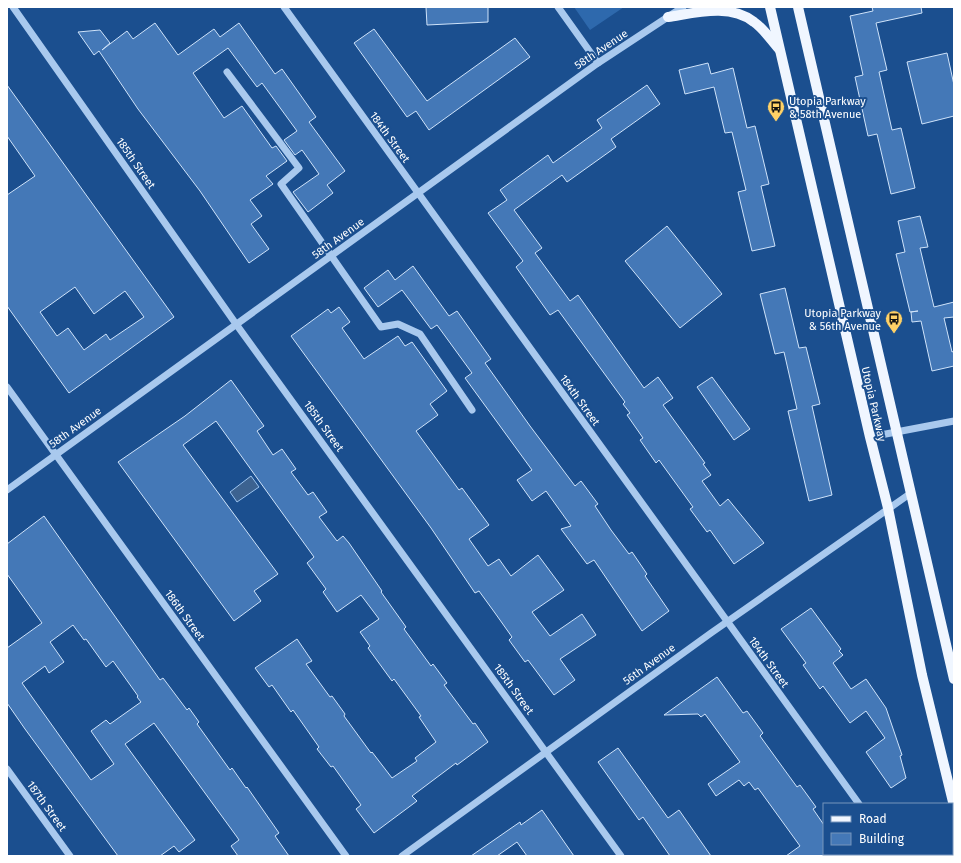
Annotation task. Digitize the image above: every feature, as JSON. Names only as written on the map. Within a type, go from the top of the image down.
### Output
[{"type":"main road","name":"Utopia Parkway","points":[[770,7],[870,437],[888,508],[922,675],[954,806]]},
{"type":"main road","name":"Utopia Parkway","points":[[798,7],[954,679]]},
{"type":"main road","points":[[668,17],[719,11],[739,14],[754,22],[780,51]]},
{"type":"street","name":"185th Street","points":[[13,7],[236,324],[621,856]]},
{"type":"street","name":"184th Street","points":[[284,7],[726,622],[858,803]]},
{"type":"street","points":[[558,7],[598,63]]},
{"type":"street","name":"58th Avenue","points":[[7,490],[598,63],[683,7]]},
{"type":"street","points":[[228,72],[299,168],[281,184],[381,327],[398,324],[420,334],[472,410]]},
{"type":"street","name":"186th Street","points":[[7,387],[346,856]]},
{"type":"street","points":[[870,437],[954,421]]},
{"type":"street","name":"56th Avenue","points":[[402,856],[726,622],[911,493]]},
{"type":"street","name":"187th Street","points":[[7,769],[70,856]]},
{"type":"shaded area","points":[[574,7],[624,7],[590,30]]},
{"type":"shaded area","points":[[251,476],[259,487],[237,502],[230,492]]},
{"type":"building","points":[[426,7],[488,7],[488,22],[427,25]]},
{"type":"building","points":[[872,7],[921,7],[922,13],[876,23],[887,70],[879,72],[892,130],[901,128],[915,188],[891,194],[877,134],[868,136],[855,77],[863,75],[850,16],[873,11]]},
{"type":"building","points":[[155,23],[178,55],[214,29],[220,37],[239,23],[275,74],[282,69],[316,117],[309,122],[345,171],[327,185],[333,193],[308,212],[293,192],[319,174],[302,150],[295,155],[284,140],[297,131],[262,83],[257,87],[228,48],[193,73],[224,118],[242,106],[272,148],[276,146],[287,161],[266,176],[273,184],[250,200],[262,216],[251,224],[269,249],[249,263],[200,191],[138,109],[99,51],[94,55],[78,32],[100,30],[110,43],[102,50],[127,31],[133,39]]},
{"type":"building","points":[[374,29],[427,101],[515,38],[530,57],[429,130],[416,111],[407,117],[354,43]]},
{"type":"building","points":[[947,53],[954,85],[954,116],[922,124],[907,62]]},
{"type":"building","points":[[708,63],[711,74],[733,68],[747,128],[755,126],[769,184],[761,186],[775,246],[752,251],[738,192],[746,190],[732,132],[725,133],[714,87],[685,94],[679,70]]},
{"type":"building","points":[[7,85],[174,317],[69,393],[7,306],[7,195],[35,176],[7,136]],"holes":[[[75,287],[94,314],[125,291],[144,317],[110,340],[106,334],[84,350],[68,328],[57,336],[40,312]]]},
{"type":"building","points":[[647,85],[660,104],[611,139],[616,147],[567,182],[562,175],[514,210],[542,248],[535,253],[570,301],[578,295],[644,388],[658,377],[673,398],[663,405],[705,463],[703,464],[711,475],[702,481],[720,506],[728,499],[764,543],[734,564],[710,530],[707,532],[690,509],[693,507],[659,460],[656,463],[640,440],[643,438],[627,415],[630,413],[623,404],[625,402],[558,310],[550,315],[516,267],[523,261],[488,213],[507,200],[500,190],[548,155],[553,163],[602,128],[597,120]]},
{"type":"building","points":[[920,216],[928,247],[920,248],[934,307],[954,302],[954,317],[944,318],[952,352],[954,351],[954,366],[932,371],[921,321],[912,322],[911,312],[918,311],[910,312],[896,254],[905,252],[898,221]]},
{"type":"building","points":[[667,226],[722,294],[680,328],[625,261]]},
{"type":"building","points":[[413,266],[449,316],[457,311],[491,359],[485,363],[530,426],[575,486],[581,481],[598,504],[595,506],[611,530],[629,554],[632,552],[647,574],[645,576],[669,611],[642,631],[594,560],[587,564],[561,529],[571,526],[546,491],[532,501],[517,480],[532,470],[465,378],[472,373],[437,325],[431,329],[402,290],[378,307],[364,288],[388,270],[395,280]]},
{"type":"building","points":[[785,288],[799,348],[806,347],[820,404],[812,406],[832,495],[809,501],[788,411],[797,409],[784,352],[775,354],[760,294]]},
{"type":"building","points":[[339,307],[350,322],[342,328],[364,359],[398,336],[405,346],[412,342],[447,391],[430,404],[438,415],[416,431],[459,490],[462,488],[489,525],[469,539],[488,566],[499,559],[511,576],[538,555],[564,590],[532,612],[550,636],[582,614],[596,635],[560,659],[575,680],[554,695],[528,660],[525,662],[509,640],[512,637],[495,613],[479,591],[475,593],[431,528],[291,336],[328,309],[331,313]]},
{"type":"building","points":[[712,377],[750,429],[734,440],[697,387]]},
{"type":"building","points":[[231,380],[264,426],[257,431],[273,455],[282,449],[296,469],[291,472],[308,495],[313,492],[327,512],[319,517],[337,541],[343,536],[349,543],[406,627],[404,629],[431,666],[433,664],[447,683],[444,685],[473,724],[475,723],[488,742],[457,765],[456,763],[412,796],[417,801],[374,833],[356,809],[361,805],[333,766],[331,767],[317,749],[319,747],[293,710],[291,712],[272,685],[269,687],[255,668],[297,639],[312,661],[306,664],[330,697],[332,696],[345,714],[344,716],[371,753],[372,752],[392,778],[417,761],[415,758],[436,742],[419,717],[421,716],[394,679],[392,681],[368,648],[370,646],[360,632],[379,619],[361,595],[337,612],[323,592],[326,589],[307,563],[314,557],[216,421],[183,445],[278,574],[254,591],[261,601],[234,621],[118,462],[185,416]]},
{"type":"building","points":[[44,516],[160,680],[163,678],[187,710],[189,708],[199,722],[197,724],[230,770],[232,768],[246,788],[247,787],[279,833],[275,836],[289,856],[238,856],[231,846],[239,840],[154,723],[125,744],[195,840],[179,852],[174,846],[160,856],[118,856],[7,703],[7,648],[42,623],[7,574],[7,544]],"holes":[[[73,625],[84,640],[86,639],[106,667],[113,661],[141,702],[110,724],[106,720],[91,731],[114,764],[91,780],[22,683],[45,666],[49,673],[64,662],[50,642]]]},
{"type":"building","points":[[811,608],[841,649],[839,651],[843,655],[833,663],[851,689],[866,679],[886,708],[902,755],[900,756],[906,778],[891,788],[866,752],[885,738],[866,711],[850,723],[823,686],[820,689],[803,665],[806,663],[781,629]]},
{"type":"building","points":[[717,677],[743,713],[747,711],[763,733],[760,736],[797,787],[800,785],[816,807],[813,809],[823,824],[824,856],[786,856],[800,846],[758,788],[755,790],[749,782],[744,786],[739,780],[716,796],[708,784],[740,762],[705,714],[701,717],[698,714],[664,715]]},
{"type":"building","points":[[618,748],[668,818],[679,810],[711,856],[670,856],[643,817],[639,820],[598,762]]},
{"type":"building","points":[[542,810],[574,856],[527,856],[517,842],[497,856],[471,856],[520,822],[521,825]]},
{"type":"place","name":"Utopia Parkway & 58th Avenue","points":[[776,122]]},
{"type":"place","name":"Utopia Parkway & 56th Avenue","points":[[894,334]]}]
